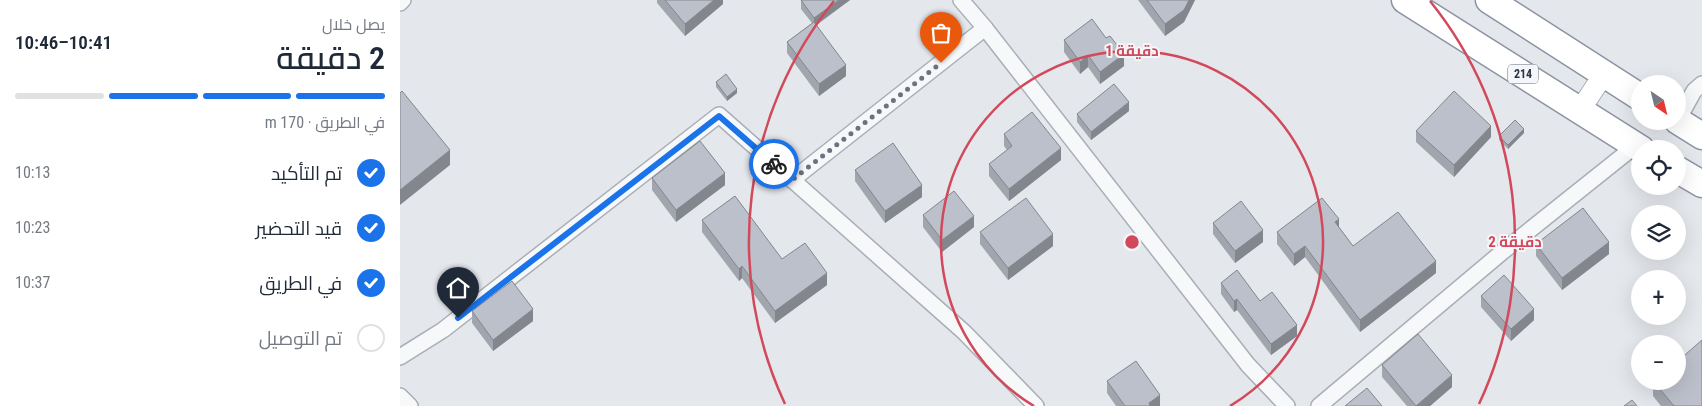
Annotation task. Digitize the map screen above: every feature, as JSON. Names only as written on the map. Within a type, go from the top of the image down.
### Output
[{"type":"highway","name":"214","points":[[1405,0],[1631,143]]},
{"type":"highway","points":[[1490,0],[1631,91]]},
{"type":"highway","points":[[1686,126],[1702,136]]},
{"type":"highway","points":[[1686,175],[1702,184]]},
{"type":"main road","points":[[1580,110],[1604,74]]},
{"type":"street","points":[[400,3],[403,0]]},
{"type":"street","points":[[961,0],[986,28],[1248,365],[1287,406]]},
{"type":"street","points":[[792,180],[986,28]]},
{"type":"street","points":[[1686,106],[1694,91],[1702,84]]},
{"type":"street","points":[[400,358],[443,330],[719,116],[964,332],[1036,406]]},
{"type":"street","points":[[1319,406],[1501,253],[1631,152]]},
{"type":"street","points":[[400,396],[410,406]]},
{"type":"building","points":[[665,0],[714,0],[685,24]]},
{"type":"building","points":[[801,0],[839,0],[814,18]]},
{"type":"building","points":[[1147,0],[1189,0],[1184,10],[1165,24]]},
{"type":"building","points":[[1092,19],[1106,38],[1110,36],[1124,54],[1100,72],[1088,55],[1080,62],[1064,40]]},
{"type":"building","points":[[814,22],[846,65],[819,84],[787,42]]},
{"type":"building","points":[[726,74],[737,89],[727,97],[716,82]]},
{"type":"building","points":[[1114,84],[1129,102],[1091,132],[1077,114]]},
{"type":"building","points":[[402,91],[450,150],[400,190],[400,93]]},
{"type":"building","points":[[1454,91],[1491,126],[1454,165],[1416,131]]},
{"type":"building","points":[[1032,112],[1061,148],[1009,189],[989,164],[1012,146],[1004,134]]},
{"type":"building","points":[[1515,120],[1524,129],[1508,145],[1499,136]]},
{"type":"building","points":[[700,141],[725,173],[676,210],[652,178]]},
{"type":"building","points":[[893,143],[922,185],[885,211],[855,170]]},
{"type":"building","points":[[954,191],[974,216],[942,240],[923,215]]},
{"type":"building","points":[[735,196],[782,259],[805,243],[827,273],[775,311],[742,266],[739,269],[702,220]]},
{"type":"building","points":[[1026,198],[1053,234],[1008,268],[980,232]]},
{"type":"building","points":[[1322,198],[1339,219],[1335,222],[1353,246],[1398,212],[1436,261],[1360,320],[1305,246],[1294,254],[1277,232]]},
{"type":"building","points":[[1241,201],[1263,230],[1235,251],[1213,223]]},
{"type":"building","points":[[1583,208],[1609,242],[1562,278],[1536,244]]},
{"type":"building","points":[[1237,270],[1260,301],[1272,292],[1297,325],[1271,344],[1237,299],[1234,301],[1221,283]]},
{"type":"building","points":[[1504,275],[1534,309],[1511,329],[1481,296]]},
{"type":"building","points":[[512,281],[533,309],[493,340],[472,311]]},
{"type":"building","points":[[1418,334],[1452,375],[1416,406],[1382,365]]},
{"type":"building","points":[[1702,340],[1702,406],[1674,406],[1661,390],[1686,390],[1686,354]]},
{"type":"building","points":[[1136,361],[1160,395],[1149,403],[1150,406],[1125,406],[1107,381]]},
{"type":"building","points":[[1367,388],[1382,406],[1345,406]]},
{"type":"building","points":[[1632,400],[1637,406],[1624,406]]},
{"type":"way so far","points":[[774,164],[792,180],[941,63]]},
{"type":"route","points":[[458,318],[719,116],[774,164]]}]
